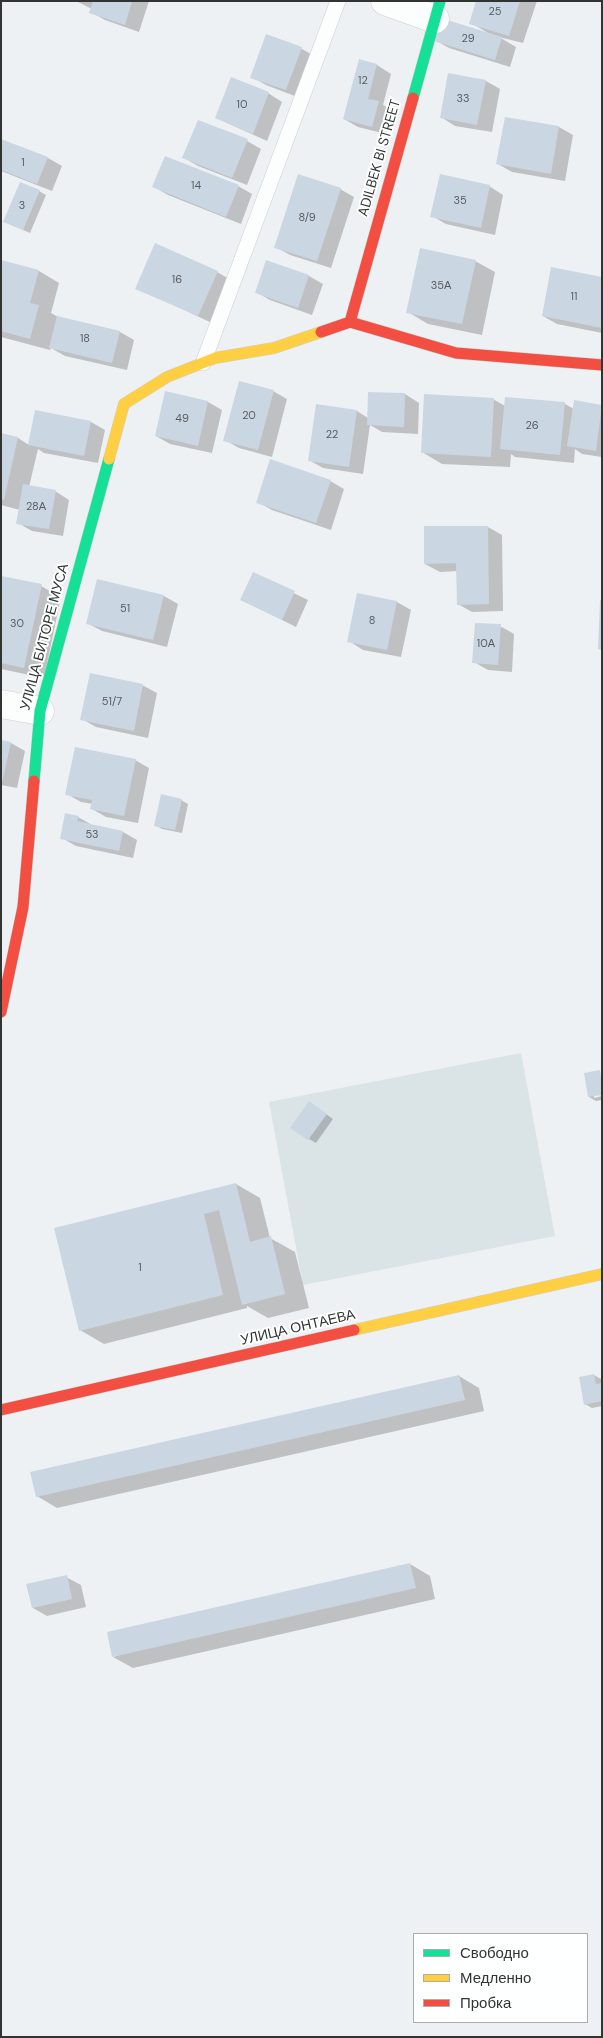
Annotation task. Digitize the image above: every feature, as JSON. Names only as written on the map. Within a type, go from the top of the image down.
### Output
[{"type":"street","points":[[385,1],[437,10]]},
{"type":"street","name":"ADILBEK BI STREET","points":[[350,322],[437,10]]},
{"type":"street","name":"УЛИЦА БИТОРЕ МУСА","points":[[1,1012],[23,907],[40,711],[124,404],[167,377],[208,361],[274,348],[350,322]]},
{"type":"street","points":[[350,322],[456,353],[602,365]]},
{"type":"street","points":[[1,704],[40,711]]},
{"type":"street","name":"УЛИЦА ОНТАЕВА","points":[[1,1410],[602,1274]]},
{"type":"lane","points":[[208,361],[338,1]]},
{"type":"shaded area","points":[[521,1053],[555,1236],[303,1285],[269,1102]]},
{"type":"building","points":[[93,1],[132,1],[125,25],[89,13]]},
{"type":"building","points":[[476,1],[520,1],[509,36],[469,24]]},
{"type":"building","points":[[441,18],[502,37],[495,60],[434,41]]},
{"type":"building","points":[[266,34],[302,47],[286,90],[250,78]]},
{"type":"building","points":[[359,59],[377,64],[368,99],[379,101],[372,127],[343,119]]},
{"type":"building","points":[[448,73],[486,80],[477,125],[440,118]]},
{"type":"building","points":[[231,77],[269,92],[253,134],[215,118]]},
{"type":"building","points":[[505,117],[559,126],[551,174],[496,164]]},
{"type":"building","points":[[198,120],[248,139],[232,178],[182,158]]},
{"type":"building","points":[[1,139],[48,157],[37,184],[1,170]]},
{"type":"building","points":[[165,156],[239,185],[226,217],[152,187]]},
{"type":"building","points":[[298,174],[341,188],[317,261],[274,248]]},
{"type":"building","points":[[440,174],[490,185],[481,228],[430,217]]},
{"type":"building","points":[[20,182],[40,190],[23,230],[3,222]]},
{"type":"building","points":[[155,243],[218,271],[198,316],[135,289]]},
{"type":"building","points":[[420,248],[476,260],[462,324],[406,313]]},
{"type":"building","points":[[1,260],[39,270],[30,303],[39,305],[30,339],[1,331]]},
{"type":"building","points":[[266,260],[309,275],[298,308],[255,293]]},
{"type":"building","points":[[551,267],[602,277],[602,328],[542,316]]},
{"type":"building","points":[[57,316],[120,331],[112,363],[49,348]]},
{"type":"building","points":[[239,381],[274,390],[258,450],[223,441]]},
{"type":"building","points":[[165,391],[208,401],[198,446],[155,436]]},
{"type":"building","points":[[368,392],[405,393],[404,427],[367,425]]},
{"type":"building","points":[[424,394],[494,398],[491,457],[421,453]]},
{"type":"building","points":[[505,397],[565,402],[560,455],[500,449]]},
{"type":"building","points":[[574,400],[602,405],[596,451],[567,446]]},
{"type":"building","points":[[316,404],[357,410],[349,467],[308,461]]},
{"type":"building","points":[[35,410],[91,421],[84,456],[28,445]]},
{"type":"building","points":[[1,433],[18,437],[4,500],[1,499]]},
{"type":"building","points":[[270,459],[331,480],[316,523],[256,503]]},
{"type":"building","points":[[23,484],[56,490],[49,529],[16,524]]},
{"type":"building","points":[[424,526],[488,526],[489,604],[457,605],[456,563],[424,564]]},
{"type":"building","points":[[253,572],[295,591],[282,620],[240,600]]},
{"type":"building","points":[[1,576],[42,584],[24,668],[1,663]]},
{"type":"building","points":[[97,579],[164,595],[153,640],[86,624]]},
{"type":"building","points":[[357,593],[397,601],[387,650],[347,642]]},
{"type":"building","points":[[600,600],[602,600],[602,650],[598,649]]},
{"type":"building","points":[[475,623],[501,624],[498,665],[472,663]]},
{"type":"building","points":[[90,673],[143,684],[134,731],[80,720]]},
{"type":"building","points":[[1,740],[11,742],[2,783],[1,783]]},
{"type":"building","points":[[75,747],[136,759],[124,816],[90,809],[92,800],[65,795]]},
{"type":"building","points":[[161,794],[182,799],[175,830],[154,826]]},
{"type":"building","points":[[65,813],[79,816],[77,821],[123,831],[119,851],[60,839]]},
{"type":"building","points":[[600,1070],[602,1095],[588,1097],[584,1073]]},
{"type":"building","points":[[309,1101],[327,1114],[308,1140],[290,1128]]},
{"type":"building","points":[[236,1183],[250,1242],[271,1236],[285,1294],[242,1305],[219,1210],[204,1214],[223,1295],[79,1331],[54,1228]]},
{"type":"building","points":[[594,1374],[596,1384],[601,1383],[602,1401],[584,1405],[579,1377]]},
{"type":"building","points":[[459,1375],[465,1400],[36,1497],[30,1472]]},
{"type":"building","points":[[410,1563],[416,1588],[112,1657],[107,1632]]},
{"type":"building","points":[[67,1575],[72,1599],[32,1608],[26,1584]]},
{"type":"traffic: fast","points":[[413,98],[440,1]]},
{"type":"traffic: fast","points":[[34,781],[40,711],[109,459]]},
{"type":"traffic: slow","points":[[109,459],[124,404],[167,377],[215,358],[274,348],[321,332]]},
{"type":"traffic: slow","points":[[354,1330],[602,1274]]},
{"type":"traffic: jam","points":[[350,322],[413,98]]},
{"type":"traffic: jam","points":[[321,332],[350,322],[456,353],[602,365]]},
{"type":"traffic: jam","points":[[1,1012],[23,907],[34,781]]},
{"type":"traffic: jam","points":[[1,1410],[354,1330]]}]
